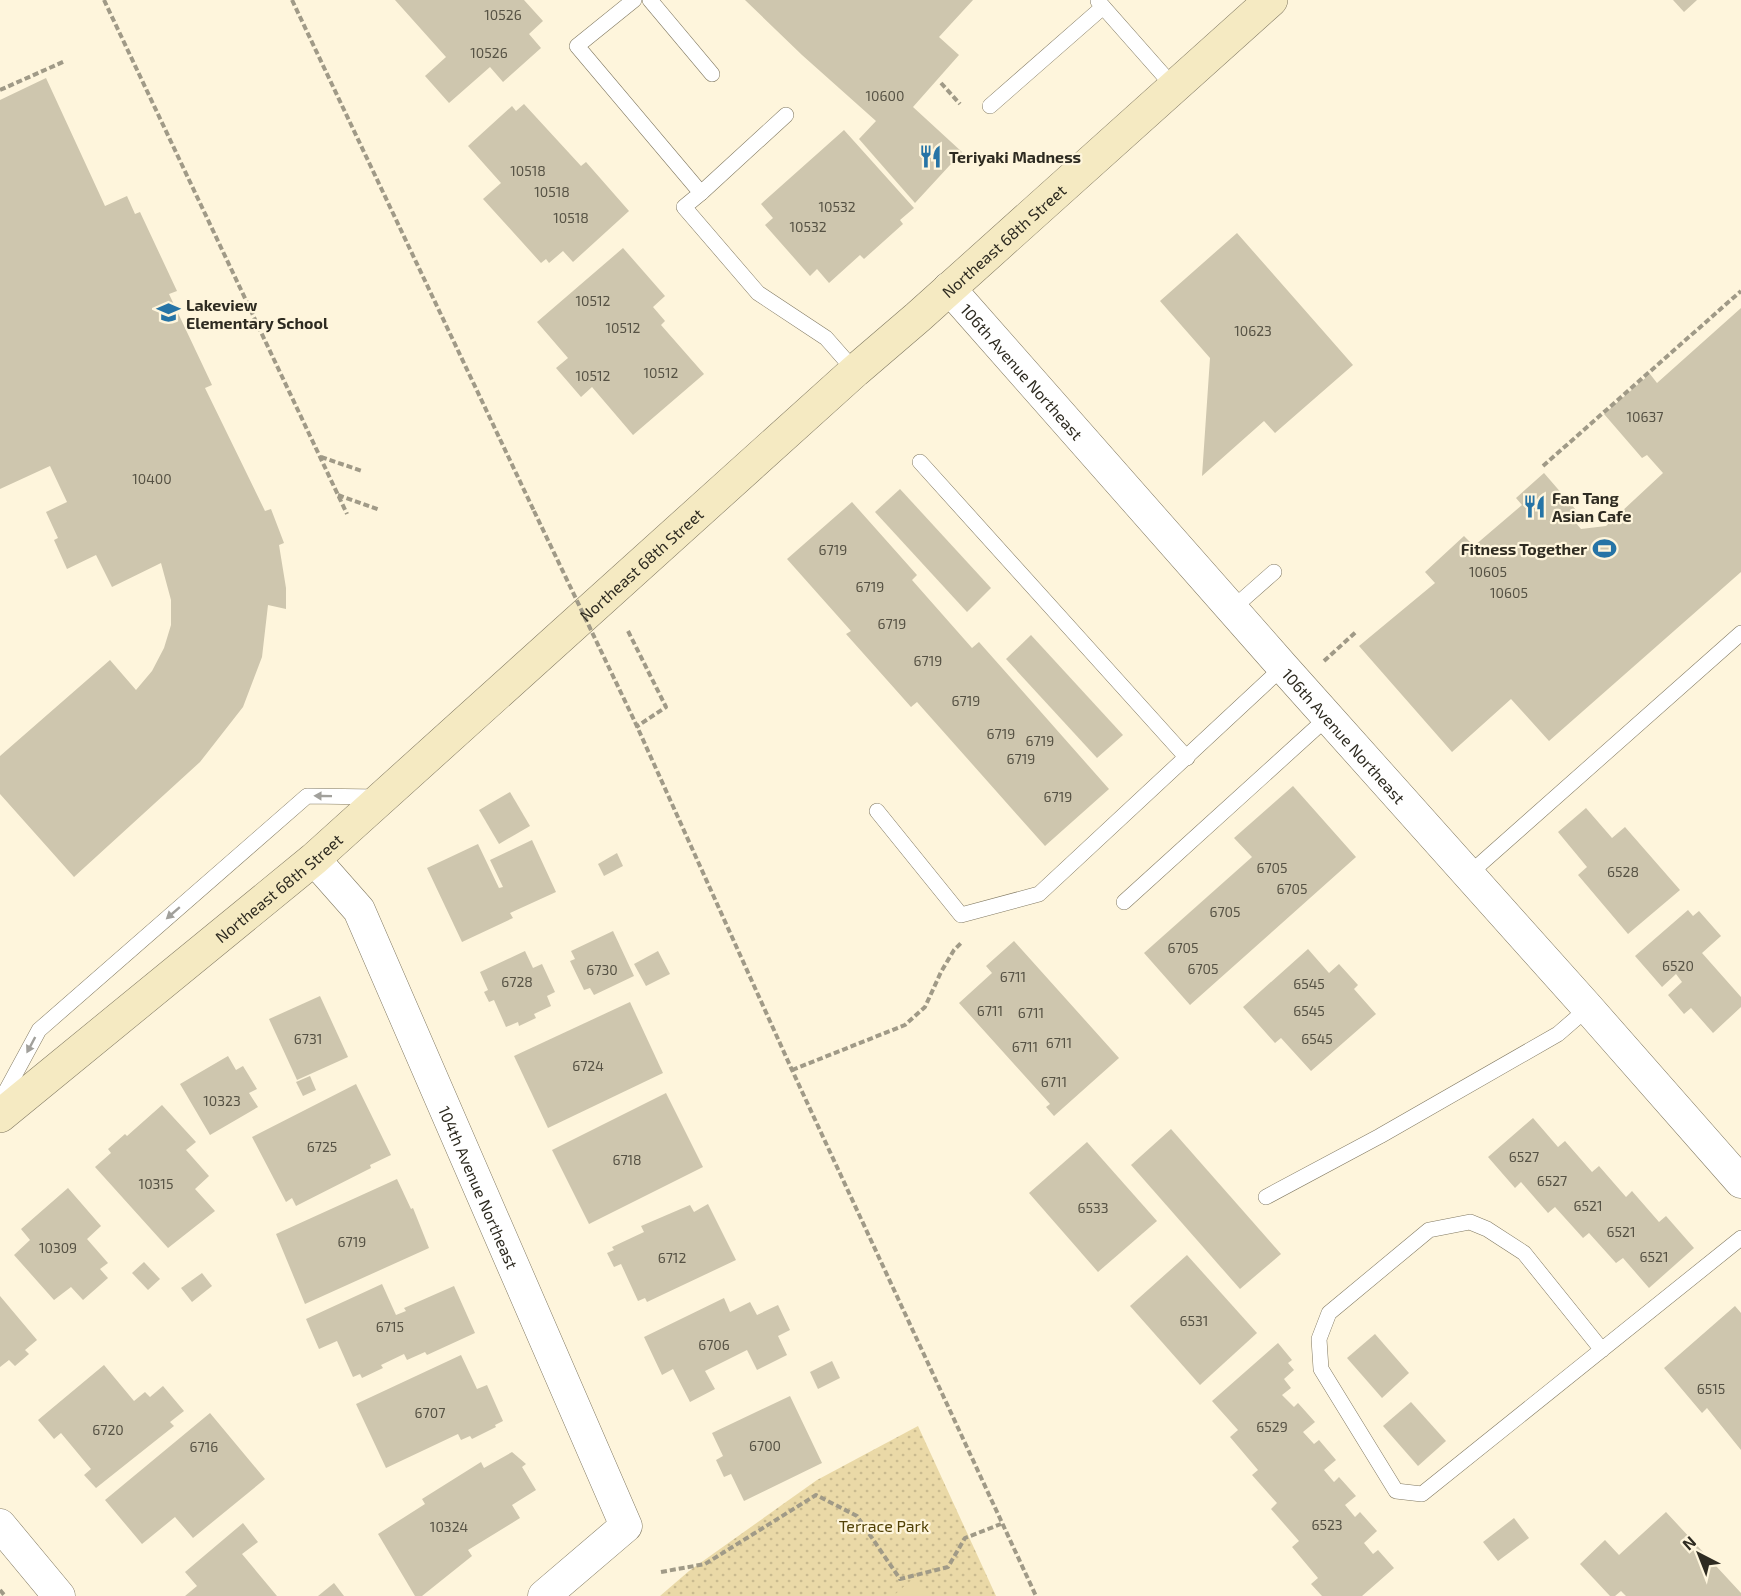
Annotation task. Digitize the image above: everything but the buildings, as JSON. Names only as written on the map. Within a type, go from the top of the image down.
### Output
[{"type":"main road","name":"Northeast 68th Street","points":[[0,1116],[314,859],[1271,0]]},
{"type":"street","name":"106th Avenue Northeast","points":[[949,288],[1741,1182]]},
{"type":"street","name":"104th Avenue Northeast","points":[[314,859],[359,910],[627,1526],[544,1596]]},
{"type":"street","points":[[0,1526],[59,1596]]},
{"type":"lane","points":[[634,0],[577,46],[701,193]]},
{"type":"lane","points":[[650,0],[712,74]]},
{"type":"lane","points":[[990,106],[1100,3],[1173,86]]},
{"type":"lane","points":[[786,115],[684,207],[758,293],[826,338],[855,371]]},
{"type":"lane","points":[[920,462],[1187,758]]},
{"type":"lane","points":[[1232,609],[1274,572]]},
{"type":"lane","points":[[1469,874],[1741,633]]},
{"type":"lane","points":[[877,811],[961,915],[1040,894],[1283,667]]},
{"type":"lane","points":[[1124,902],[1328,717]]},
{"type":"lane","points":[[0,1102],[39,1030],[307,796],[382,797]]},
{"type":"lane","points":[[1266,1197],[1380,1136],[1558,1034],[1588,1008]]},
{"type":"lane","points":[[1602,1350],[1524,1253],[1487,1229],[1470,1222],[1429,1230],[1329,1313],[1319,1339],[1321,1369],[1396,1491],[1422,1494],[1602,1350],[1741,1238]]},
{"type":"path","points":[[104,0],[347,514]]},
{"type":"path","points":[[292,0],[635,722],[792,1070],[1036,1596]]},
{"type":"path","points":[[0,90],[65,61]]},
{"type":"path","points":[[940,83],[960,104]]},
{"type":"path","points":[[1543,466],[1741,291]]},
{"type":"path","points":[[320,457],[362,471]]},
{"type":"path","points":[[338,495],[380,510]]},
{"type":"path","points":[[628,631],[666,707],[636,727]]},
{"type":"path","points":[[1321,664],[1357,631]]},
{"type":"path","points":[[792,1070],[905,1025]]},
{"type":"path","points":[[661,1572],[705,1564],[816,1495],[857,1516],[900,1579],[948,1567],[965,1538],[1001,1524]]},
{"type":"path","points":[[0,1590],[5,1596]]},
{"type":"green space","name":"Terrace Park","points":[[918,1426],[996,1596],[660,1596],[689,1571],[817,1480]]},
{"type":"green space","points":[[914,1578],[930,1596],[893,1596]]},
{"type":"place","name":"Teriyaki Madness","points":[[931,156]]},
{"type":"place","name":"Lakeview Elementary School","points":[[168,313]]},
{"type":"place","name":"Fan Tang Asian Cafe","points":[[1534,506]]},
{"type":"place","name":"Fitness Together","points":[[1605,548]]}]
